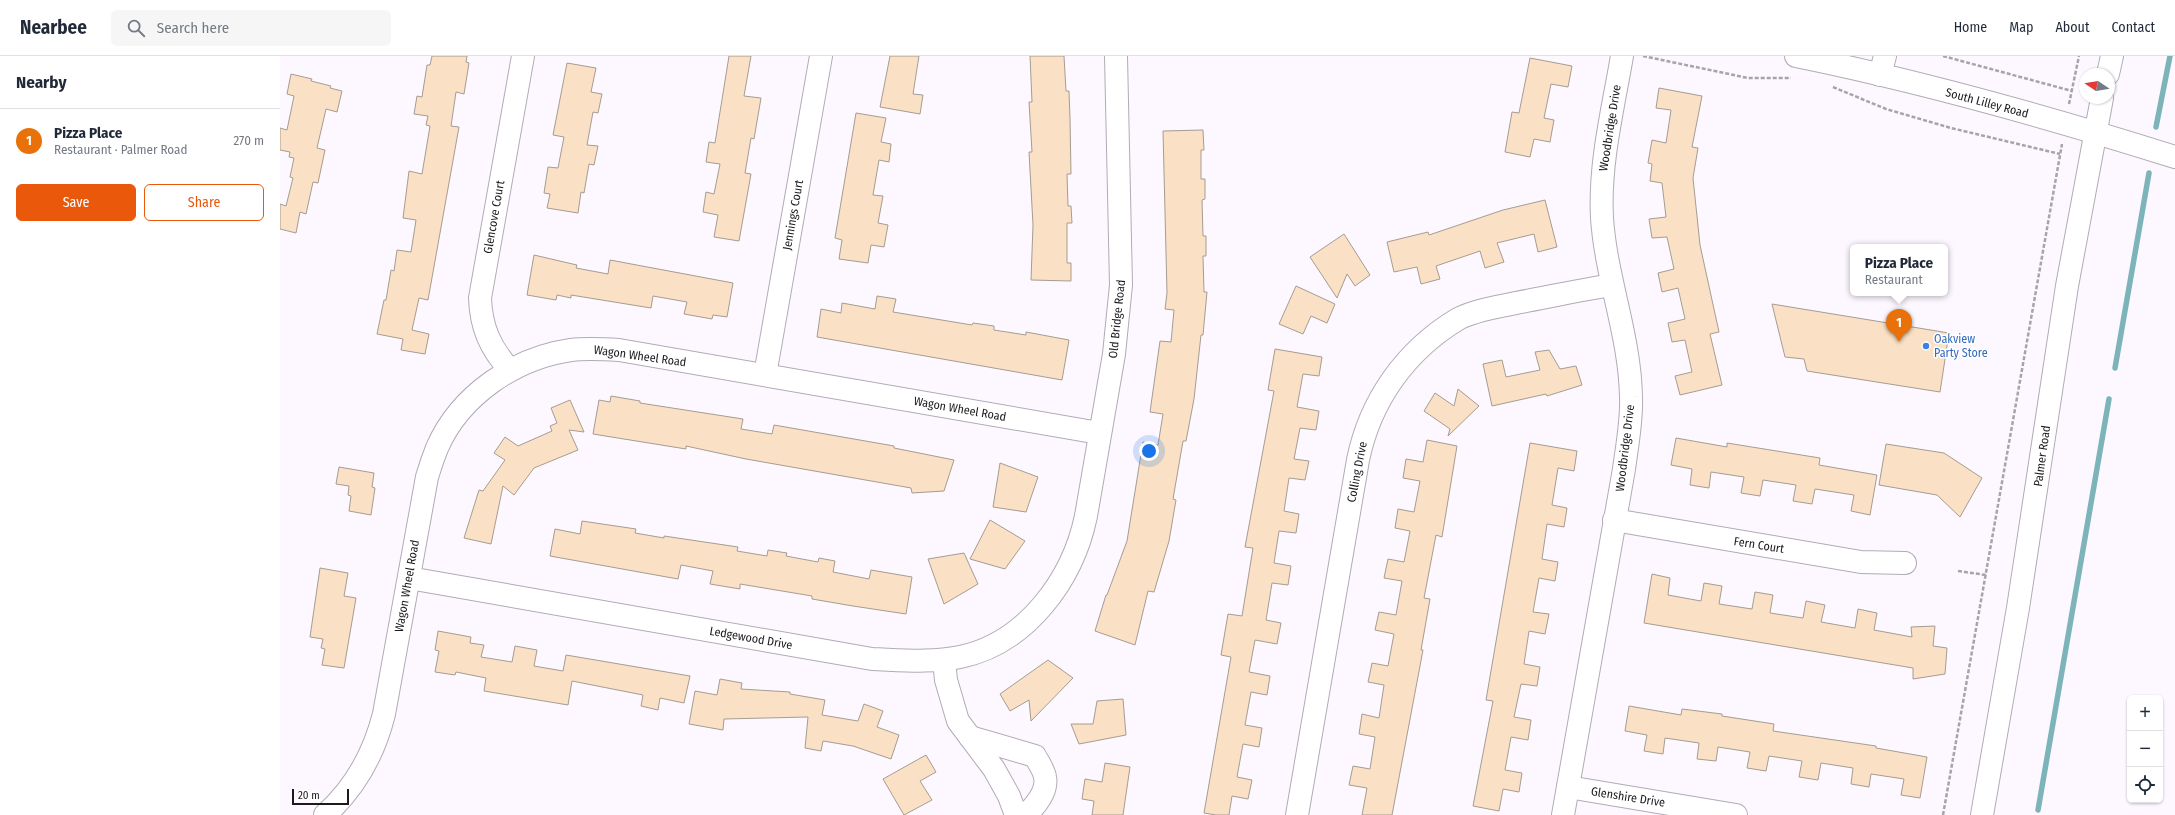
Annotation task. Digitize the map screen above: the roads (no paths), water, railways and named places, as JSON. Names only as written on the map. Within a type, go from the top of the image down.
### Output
[{"type":"street","name":"Glencove Court","points":[[510,370],[496,354],[487,338],[481,316],[480,298],[523,56]]},
{"type":"street","name":"Jennings Court","points":[[765,375],[821,56]]},
{"type":"street","name":"Old Bridge Road","points":[[1064,576],[1082,535],[1114,354],[1121,285],[1116,56]]},
{"type":"street","name":"Woodbridge Drive","points":[[1563,815],[1627,450],[1631,398],[1625,345],[1612,285],[1602,217],[1603,172],[1622,56]]},
{"type":"street","name":"South Lilley Road","points":[[1796,56],[1849,67],[1882,66],[2175,157]]},
{"type":"street","points":[[2109,68],[2112,56]]},
{"type":"street","name":"Palmer Road","points":[[1982,815],[2018,608],[2066,292],[2094,132],[2101,104]]},
{"type":"street","name":"Colling Drive","points":[[1297,815],[1358,460],[1367,425],[1381,394],[1398,370],[1413,355],[1459,319],[1488,309],[1612,285]]},
{"type":"street","name":"Wagon Wheel Road","points":[[325,815],[340,802],[355,782],[378,737],[384,714],[427,477],[437,447],[453,420],[469,401],[488,384],[510,370],[549,354],[571,350],[619,350],[1099,433]]},
{"type":"street","name":"Fern Court","points":[[1614,520],[1861,562],[1905,563]]},
{"type":"street","name":"Ledgewood Drive","points":[[409,578],[872,659],[944,660],[962,656],[992,645],[1008,635],[1038,611],[1058,587],[1064,576]]},
{"type":"street","points":[[944,660],[946,680],[958,721],[994,769],[1009,796],[1016,815]]},
{"type":"street","points":[[970,738],[1035,756],[1045,777],[1043,793],[1030,811],[1025,815]]},
{"type":"street","name":"Glenshire Drive","points":[[1568,787],[1736,815]]},
{"type":"waterway","points":[[2156,127],[2170,56]]},
{"type":"waterway","points":[[2115,368],[2149,173]]},
{"type":"waterway","points":[[2038,810],[2109,399]]},
{"type":"place","name":"Pizza Place","points":[[1899,342]]},
{"type":"place","name":"Oakview Party Store","points":[[1926,346]]}]
